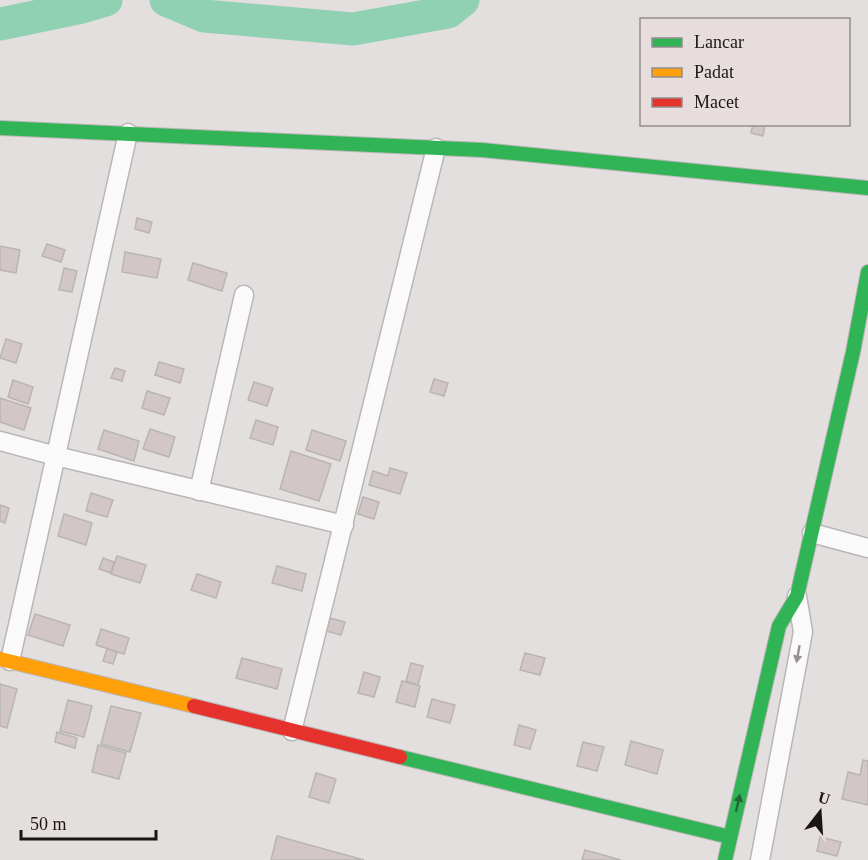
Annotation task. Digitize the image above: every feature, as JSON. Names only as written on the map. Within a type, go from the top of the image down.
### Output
[{"type":"street","points":[[0,128],[482,150],[868,188]]},
{"type":"street","points":[[128,133],[56,456],[5,660],[730,837]]},
{"type":"street","points":[[292,731],[436,148]]},
{"type":"street","points":[[724,860],[779,626],[797,596],[853,352],[868,272]]},
{"type":"street","points":[[199,491],[244,295]]},
{"type":"street","points":[[0,441],[344,525]]},
{"type":"street","points":[[812,533],[868,548]]},
{"type":"street","points":[[760,860],[802,632],[797,596]]},
{"type":"building","points":[[753,126],[765,126],[763,136],[751,133]]},
{"type":"building","points":[[137,218],[152,222],[149,233],[135,229]]},
{"type":"building","points":[[47,244],[65,250],[61,262],[42,256]]},
{"type":"building","points":[[0,246],[20,250],[16,273],[0,270]]},
{"type":"building","points":[[125,252],[161,259],[157,278],[122,272]]},
{"type":"building","points":[[193,263],[227,273],[222,291],[188,280]]},
{"type":"building","points":[[64,268],[77,271],[72,292],[59,290]]},
{"type":"building","points":[[6,339],[22,344],[16,363],[0,358]]},
{"type":"building","points":[[159,362],[184,369],[180,383],[155,375]]},
{"type":"building","points":[[115,368],[125,371],[122,381],[111,378]]},
{"type":"building","points":[[434,379],[448,383],[444,396],[430,392]]},
{"type":"building","points":[[13,380],[33,387],[28,404],[8,397]]},
{"type":"building","points":[[254,382],[273,388],[267,406],[248,400]]},
{"type":"building","points":[[147,391],[170,398],[164,415],[142,408]]},
{"type":"building","points":[[0,398],[31,408],[24,430],[0,422]]},
{"type":"building","points":[[256,420],[278,427],[273,445],[250,438]]},
{"type":"building","points":[[150,429],[175,437],[169,457],[143,449]]},
{"type":"building","points":[[104,430],[139,441],[134,461],[98,449]]},
{"type":"building","points":[[312,430],[346,441],[340,461],[306,450]]},
{"type":"building","points":[[291,451],[331,464],[319,501],[280,489]]},
{"type":"building","points":[[390,468],[407,473],[400,494],[369,485],[373,471],[388,476]]},
{"type":"building","points":[[91,493],[113,500],[107,517],[86,511]]},
{"type":"building","points":[[363,497],[379,502],[374,519],[358,514]]},
{"type":"building","points":[[0,505],[9,508],[5,523],[0,521]]},
{"type":"building","points":[[64,514],[92,523],[86,545],[58,536]]},
{"type":"building","points":[[117,556],[146,565],[140,583],[111,574]]},
{"type":"building","points":[[103,558],[114,562],[111,573],[99,569]]},
{"type":"building","points":[[277,566],[306,574],[302,591],[272,583]]},
{"type":"building","points":[[197,574],[221,582],[216,598],[191,590]]},
{"type":"building","points":[[35,614],[70,625],[63,646],[28,635]]},
{"type":"building","points":[[330,618],[345,622],[341,635],[326,631]]},
{"type":"building","points":[[101,629],[129,638],[124,654],[96,645]]},
{"type":"building","points":[[107,649],[117,652],[113,664],[103,661]]},
{"type":"building","points":[[525,653],[545,658],[540,675],[520,670]]},
{"type":"building","points":[[242,658],[282,669],[277,689],[236,678]]},
{"type":"building","points":[[411,663],[423,666],[418,685],[406,681]]},
{"type":"building","points":[[364,672],[380,677],[374,697],[358,693]]},
{"type":"building","points":[[402,681],[420,686],[415,707],[396,702]]},
{"type":"building","points":[[0,684],[17,689],[7,728],[0,726]]},
{"type":"building","points":[[432,699],[455,705],[450,723],[427,717]]},
{"type":"building","points":[[68,700],[92,706],[84,737],[60,731]]},
{"type":"building","points":[[111,706],[141,713],[130,752],[101,744]]},
{"type":"building","points":[[519,725],[536,730],[530,749],[514,745]]},
{"type":"building","points":[[57,732],[77,738],[75,748],[55,742]]},
{"type":"building","points":[[631,741],[663,750],[657,774],[625,765]]},
{"type":"building","points":[[583,742],[604,747],[597,771],[577,766]]},
{"type":"building","points":[[98,745],[126,753],[119,779],[92,772]]},
{"type":"building","points":[[863,760],[868,761],[868,805],[842,799],[848,772],[860,775]]},
{"type":"building","points":[[316,773],[336,779],[329,803],[309,797]]},
{"type":"building","points":[[277,836],[364,860],[271,860]]},
{"type":"building","points":[[820,837],[841,842],[837,856],[817,851]]},
{"type":"building","points":[[585,850],[621,860],[582,860]]},
{"type":"waterway","points":[[0,24],[106,0]]},
{"type":"waterway","points":[[166,0],[204,16],[353,29],[448,12],[463,0]]},
{"type":"traffic: fast","points":[[0,128],[482,150],[868,188]]},
{"type":"traffic: fast","points":[[725,860],[779,626],[797,596],[853,352],[868,272]]},
{"type":"traffic: fast","points":[[400,757],[730,837]]},
{"type":"traffic: slow","points":[[0,659],[194,706]]},
{"type":"traffic: jam","points":[[194,706],[400,757]]}]
